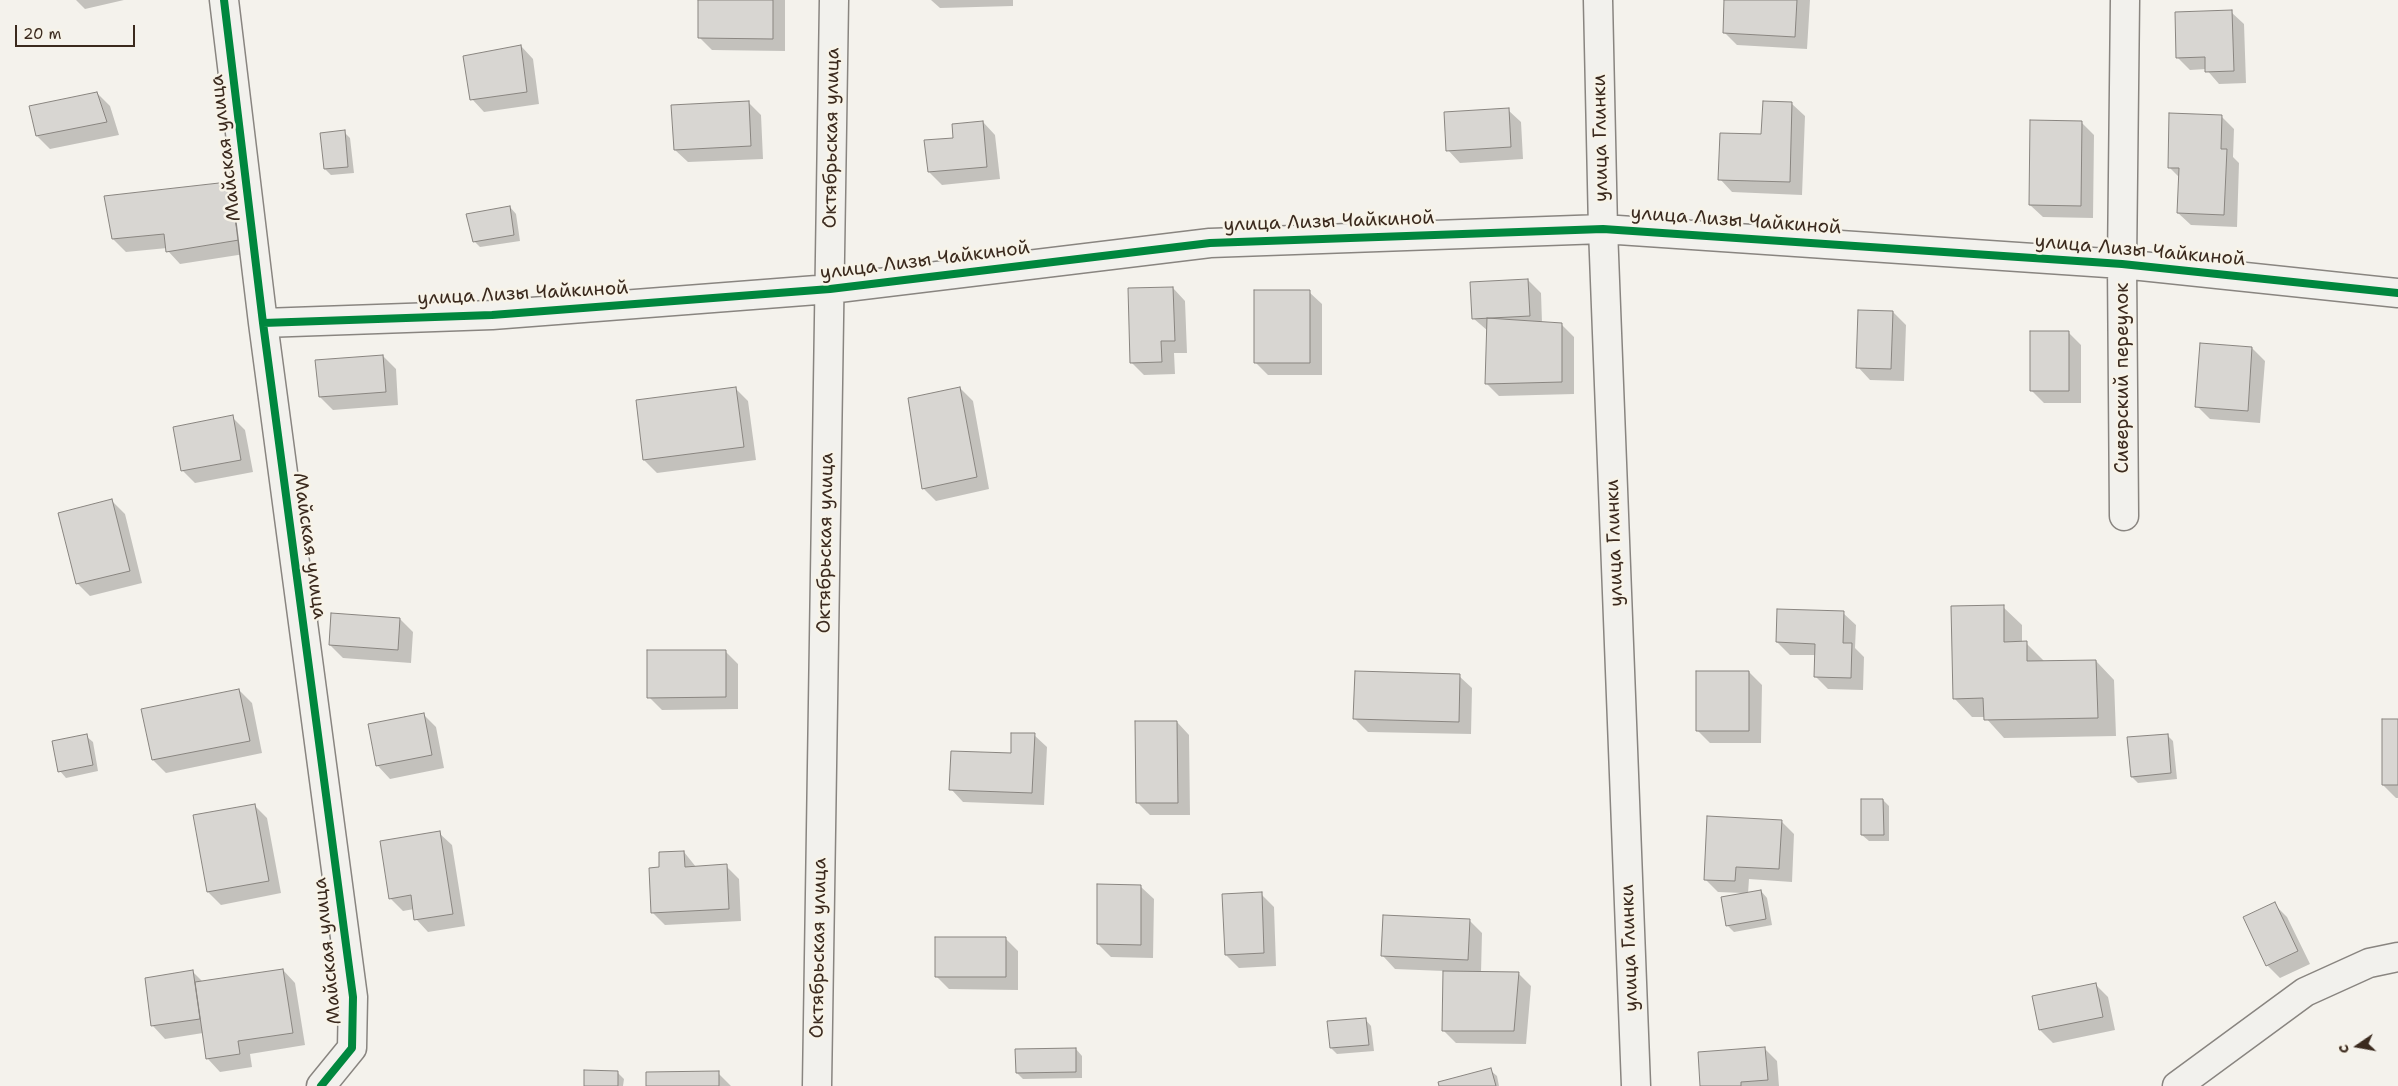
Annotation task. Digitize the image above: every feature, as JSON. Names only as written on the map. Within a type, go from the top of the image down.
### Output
[{"type":"street","name":"Майская улица","points":[[224,0],[263,323],[353,997],[352,1048],[321,1086]]},
{"type":"street","name":"Октябрьская улица","points":[[817,1086],[834,0]]},
{"type":"street","name":"улица Глинки","points":[[1598,0],[1603,228],[1636,1086]]},
{"type":"street","name":"Сиверский переулок","points":[[2124,516],[2122,264],[2125,0]]},
{"type":"street","name":"улица Лизы Чайкиной","points":[[263,323],[492,315],[830,289],[1210,243],[1603,228],[2122,264],[2398,294]]},
{"type":"street","points":[[2177,1086],[2305,992],[2369,963],[2398,957]]},
{"type":"building","points":[[698,0],[773,0],[773,39],[698,38]]},
{"type":"building","points":[[1724,0],[1797,0],[1795,37],[1723,33]]},
{"type":"building","points":[[2232,10],[2234,71],[2205,72],[2205,57],[2176,58],[2175,12]]},
{"type":"building","points":[[521,45],[527,92],[470,100],[463,56]]},
{"type":"building","points":[[97,92],[107,122],[36,136],[29,106]]},
{"type":"building","points":[[749,101],[751,146],[674,150],[671,105]]},
{"type":"building","points":[[1763,101],[1792,102],[1790,182],[1718,180],[1720,133],[1761,134]]},
{"type":"building","points":[[1509,108],[1511,147],[1446,151],[1444,112]]},
{"type":"building","points":[[2169,113],[2222,115],[2221,149],[2227,149],[2224,215],[2177,213],[2179,168],[2168,168]]},
{"type":"building","points":[[2030,120],[2082,121],[2081,206],[2029,205]]},
{"type":"building","points":[[983,121],[987,167],[928,172],[924,140],[953,138],[952,124]]},
{"type":"building","points":[[345,130],[348,167],[324,169],[320,133]]},
{"type":"building","points":[[228,182],[239,240],[166,252],[164,234],[112,239],[104,196]]},
{"type":"building","points":[[510,206],[514,235],[473,242],[466,214]]},
{"type":"building","points":[[1528,279],[1530,316],[1472,319],[1470,282]]},
{"type":"building","points":[[1173,287],[1175,341],[1161,341],[1162,362],[1130,363],[1128,288]]},
{"type":"building","points":[[1254,290],[1310,290],[1310,363],[1254,363]]},
{"type":"building","points":[[1858,310],[1893,311],[1891,369],[1856,368]]},
{"type":"building","points":[[1487,318],[1562,323],[1562,382],[1485,384]]},
{"type":"building","points":[[2030,331],[2069,331],[2069,391],[2030,391]]},
{"type":"building","points":[[2200,343],[2252,347],[2248,411],[2195,407]]},
{"type":"building","points":[[383,355],[386,392],[319,397],[315,360]]},
{"type":"building","points":[[736,387],[744,447],[643,460],[636,400]]},
{"type":"building","points":[[960,387],[977,477],[922,489],[908,398]]},
{"type":"building","points":[[233,415],[241,460],[181,471],[173,427]]},
{"type":"building","points":[[112,499],[130,571],[76,584],[58,513]]},
{"type":"building","points":[[2004,605],[2004,642],[2027,641],[2027,661],[2096,660],[2098,718],[1984,720],[1983,698],[1953,699],[1951,606]]},
{"type":"building","points":[[1777,609],[1844,611],[1843,643],[1852,643],[1851,678],[1814,677],[1815,644],[1776,642]]},
{"type":"building","points":[[331,613],[400,618],[398,650],[329,645]]},
{"type":"building","points":[[647,650],[726,650],[726,697],[647,698]]},
{"type":"building","points":[[1355,671],[1460,674],[1459,722],[1353,719]]},
{"type":"building","points":[[1696,671],[1749,671],[1749,731],[1696,731]]},
{"type":"building","points":[[239,689],[250,741],[152,760],[141,709]]},
{"type":"building","points":[[424,713],[432,755],[376,766],[368,724]]},
{"type":"building","points":[[2382,719],[2398,719],[2398,785],[2382,785]]},
{"type":"building","points":[[1135,721],[1177,721],[1178,803],[1136,803]]},
{"type":"building","points":[[1011,733],[1035,733],[1032,793],[949,790],[951,751],[1011,753]]},
{"type":"building","points":[[87,734],[93,765],[58,772],[52,741]]},
{"type":"building","points":[[2168,734],[2171,773],[2131,777],[2127,737]]},
{"type":"building","points":[[1861,799],[1883,799],[1884,835],[1861,835]]},
{"type":"building","points":[[255,804],[269,881],[207,892],[193,815]]},
{"type":"building","points":[[1707,816],[1782,820],[1779,869],[1736,867],[1735,881],[1704,880]]},
{"type":"building","points":[[440,831],[453,914],[414,920],[411,895],[389,899],[380,841]]},
{"type":"building","points":[[684,851],[685,867],[727,864],[729,909],[651,913],[649,868],[659,867],[659,852]]},
{"type":"building","points":[[1097,884],[1141,885],[1141,945],[1097,944]]},
{"type":"building","points":[[1761,890],[1766,919],[1726,926],[1721,897]]},
{"type":"building","points":[[1262,892],[1264,953],[1225,955],[1222,894]]},
{"type":"building","points":[[2275,902],[2298,951],[2266,966],[2243,917]]},
{"type":"building","points":[[1383,915],[1470,919],[1468,960],[1381,956]]},
{"type":"building","points":[[935,937],[1006,937],[1006,977],[935,977]]},
{"type":"building","points":[[283,969],[293,1033],[238,1041],[240,1054],[206,1059],[195,982]]},
{"type":"building","points":[[193,970],[200,1019],[151,1026],[145,978]]},
{"type":"building","points":[[1443,971],[1519,972],[1514,1031],[1442,1031]]},
{"type":"building","points":[[2096,983],[2103,1017],[2039,1030],[2032,996]]},
{"type":"building","points":[[1366,1018],[1369,1045],[1330,1048],[1327,1021]]},
{"type":"building","points":[[1765,1047],[1768,1080],[1741,1082],[1741,1086],[1700,1086],[1698,1052]]},
{"type":"building","points":[[1076,1048],[1076,1072],[1016,1073],[1015,1049]]},
{"type":"building","points":[[1491,1068],[1496,1086],[1439,1086],[1438,1082]]},
{"type":"building","points":[[584,1070],[618,1071],[618,1086],[584,1086]]},
{"type":"building","points":[[719,1071],[719,1086],[646,1086],[646,1072]]},
{"type":"cycle path","points":[[224,0],[263,323],[353,997],[352,1048],[321,1086]]},
{"type":"cycle path","points":[[263,323],[492,315],[830,289],[1210,243],[1603,229],[2122,264],[2398,293]]}]
